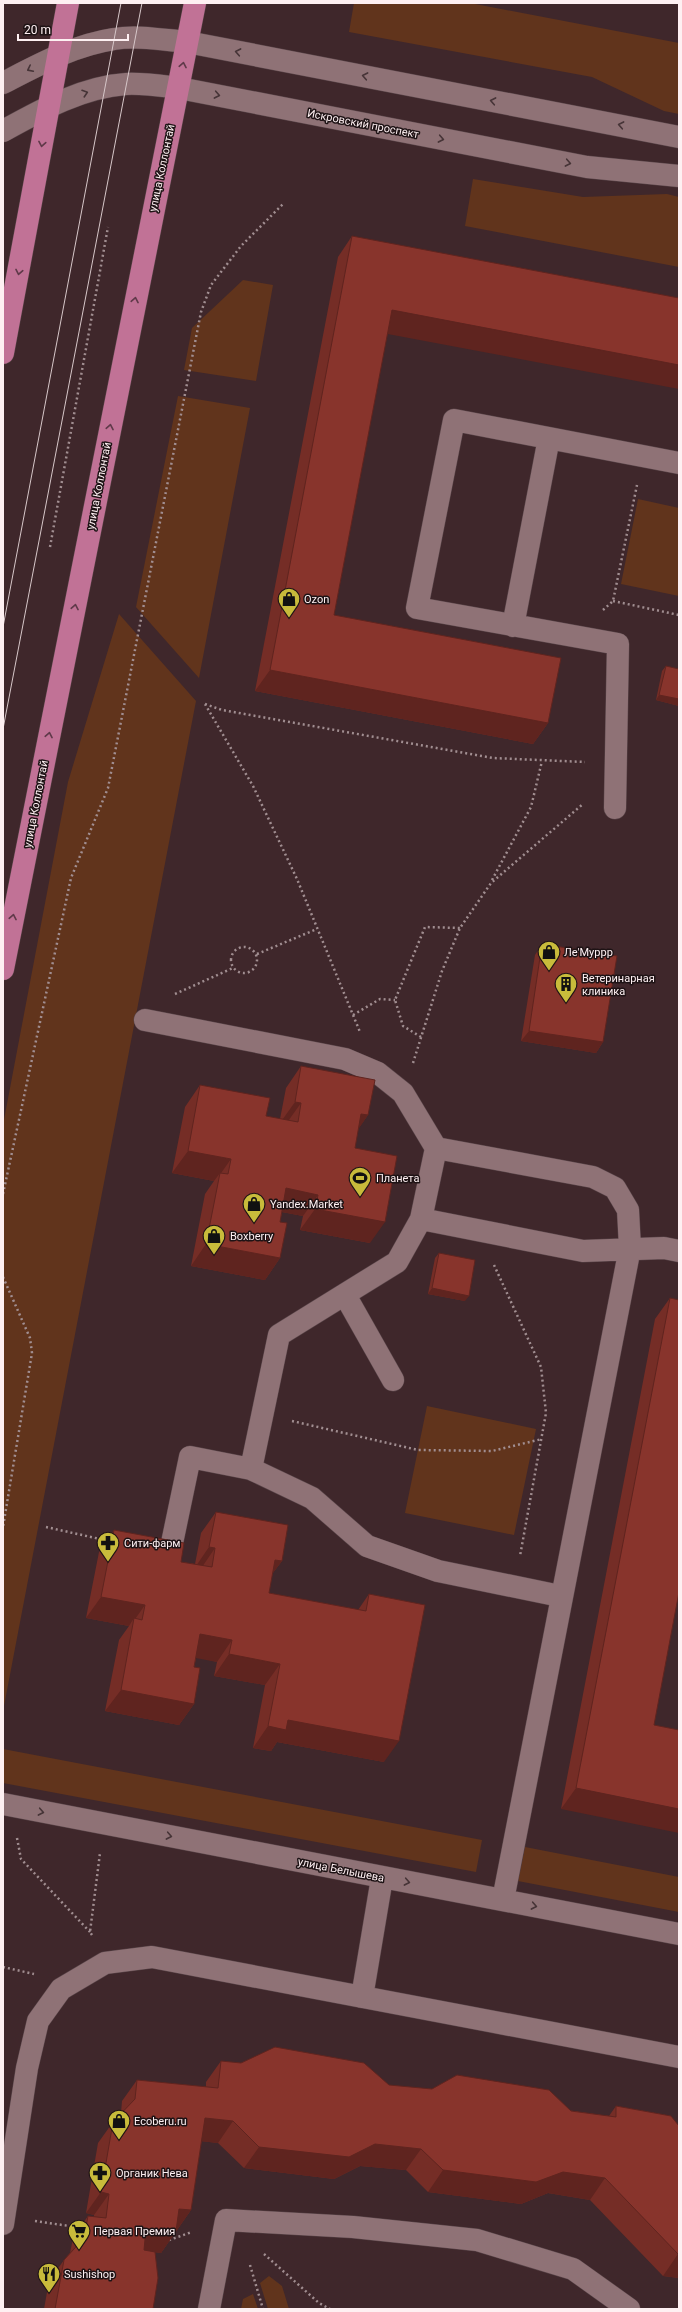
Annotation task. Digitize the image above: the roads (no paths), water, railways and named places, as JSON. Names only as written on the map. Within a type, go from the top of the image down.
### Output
[{"type":"main road","points":[[3,353],[68,3]]},
{"type":"main road","name":"улица Коллонтай","points":[[3,969],[195,3]]},
{"type":"street","points":[[3,83],[58,56],[114,39],[136,38],[187,42],[679,136]]},
{"type":"street","name":"Искровский проспект","points":[[3,131],[48,106],[104,87],[127,84],[179,88],[587,167],[679,176]]},
{"type":"street","points":[[615,808],[618,644],[417,608],[454,420],[679,463]]},
{"type":"street","points":[[513,626],[549,438]]},
{"type":"street","points":[[146,1020],[345,1059],[378,1073],[403,1093],[436,1148],[421,1219],[397,1262],[279,1335],[251,1469]]},
{"type":"street","points":[[436,1148],[593,1177],[615,1188],[628,1210],[630,1248],[560,1596],[502,1900]]},
{"type":"street","points":[[421,1219],[583,1251],[630,1248],[664,1248],[679,1251]]},
{"type":"street","points":[[345,1295],[393,1380]]},
{"type":"street","points":[[172,1543],[190,1457],[251,1469],[312,1498],[367,1546],[438,1571],[560,1596]]},
{"type":"street","name":"улица Белышева","points":[[3,1804],[679,1934]]},
{"type":"street","points":[[362,1996],[382,1878]]},
{"type":"street","points":[[4,2220],[27,2068],[38,2022],[61,1989],[105,1963],[152,1957],[679,2057]]},
{"type":"street","points":[[209,2309],[226,2220],[353,2227],[478,2240],[574,2269],[629,2309]]},
{"type":"tram line","points":[[3,627],[121,3]]},
{"type":"tram line","points":[[3,729],[142,3]]},
{"type":"place","name":"Ozon","points":[[289,618]]},
{"type":"place","name":"Ле'Муррр","points":[[549,972]]},
{"type":"place","name":"Ветеринарная клиника","points":[[566,1004]]},
{"type":"place","name":"Планета","points":[[360,1198]]},
{"type":"place","name":"Yandex.Market","points":[[254,1224]]},
{"type":"place","name":"Boxberry","points":[[214,1256]]},
{"type":"place","name":"Сити-фарм","points":[[108,1562]]},
{"type":"place","name":"Ecoberu.ru","points":[[119,2140]]},
{"type":"place","name":"Органик Нева","points":[[100,2192]]},
{"type":"place","name":"Первая Премия","points":[[79,2250]]},
{"type":"place","name":"Sushishop","points":[[49,2294]]}]
